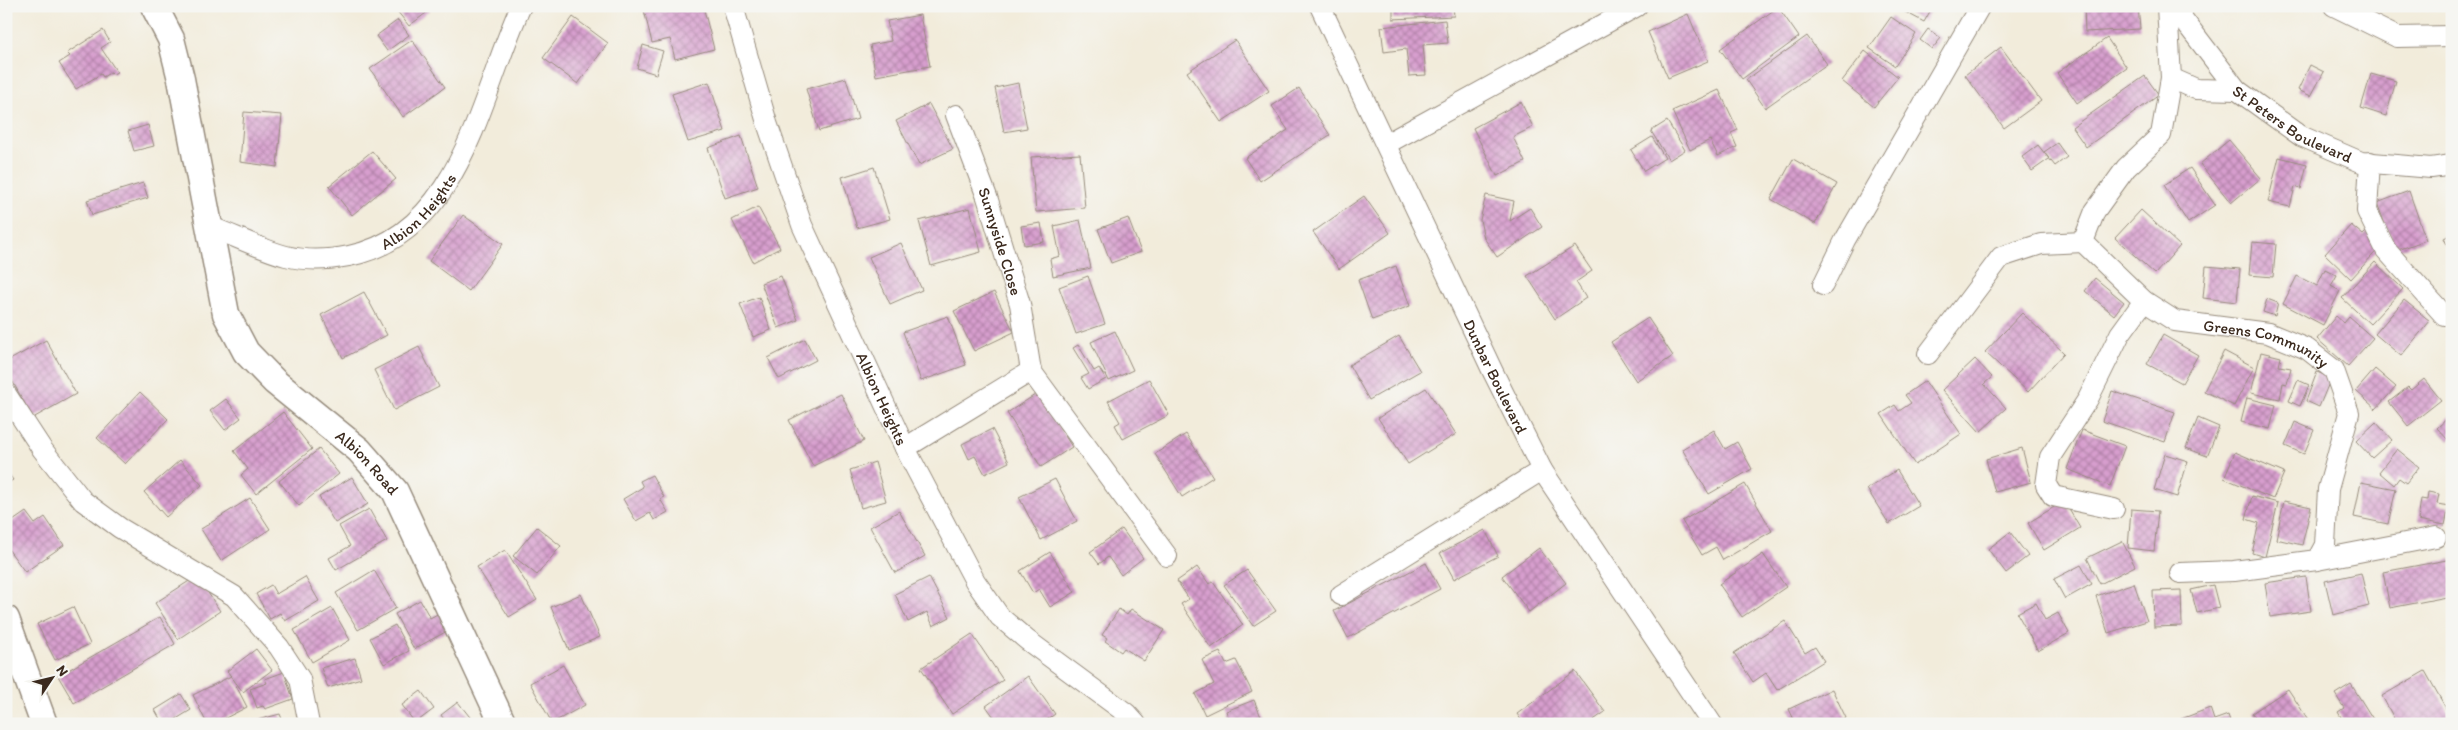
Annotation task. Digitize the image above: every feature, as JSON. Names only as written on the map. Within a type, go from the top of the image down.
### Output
[{"type":"street","name":"Albion Road","points":[[154,6],[171,39],[181,79],[226,314],[246,352],[275,382],[359,450],[395,491],[503,724]]},
{"type":"street","name":"Albion Heights","points":[[208,226],[286,256],[328,260],[369,252],[406,232],[435,202],[458,166],[521,6]]},
{"type":"street","name":"Albion Heights","points":[[733,6],[767,122],[802,226],[905,448],[975,581],[1000,616],[1027,640],[1126,713],[1136,724]]},
{"type":"street","name":"Dunbar Boulevard","points":[[1320,6],[1493,372],[1542,470],[1712,724]]},
{"type":"street","points":[[1386,144],[1637,6]]},
{"type":"street","points":[[1823,285],[1845,240],[1980,6]]},
{"type":"street","points":[[1928,354],[2001,257],[2041,244],[2083,242],[2095,211],[2126,168],[2161,134],[2171,78],[2167,6]]},
{"type":"street","name":"St Peters Boulevard","points":[[2173,6],[2237,90],[2301,136],[2361,162],[2431,168],[2452,165]]},
{"type":"street","points":[[2334,6],[2397,37],[2452,36]]},
{"type":"street","points":[[2171,78],[2196,89],[2237,90]]},
{"type":"street","name":"Sunnyside Close","points":[[956,115],[987,197],[1020,304],[1031,371],[1166,556]]},
{"type":"street","points":[[2370,162],[2367,211],[2386,250],[2444,315]]},
{"type":"street","name":"Greens Community","points":[[2083,242],[2144,301],[2175,321],[2268,334],[2308,349],[2334,370],[2349,413],[2328,488],[2325,545],[2317,560]]},
{"type":"street","points":[[2114,509],[2053,496],[2046,485],[2050,457],[2088,399],[2120,334],[2144,301]]},
{"type":"street","points":[[905,448],[1031,371]]},
{"type":"street","points":[[6,394],[42,450],[83,501],[120,528],[234,596],[279,647],[300,680],[309,724]]},
{"type":"street","points":[[1341,595],[1542,470]]},
{"type":"street","points":[[2180,573],[2234,571],[2317,560],[2436,537]]},
{"type":"street","points":[[6,619],[44,724]]},
{"type":"building","points":[[393,6],[428,6],[430,10],[409,26]]},
{"type":"building","points":[[643,6],[703,6],[714,49],[675,59],[670,39],[652,43]]},
{"type":"building","points":[[1393,6],[1453,6],[1454,16],[1393,19]]},
{"type":"building","points":[[1894,6],[1933,6],[1924,22]]},
{"type":"building","points":[[2084,6],[2138,6],[2140,29],[2085,32]]},
{"type":"building","points":[[1778,7],[1799,37],[1742,79],[1720,49]]},
{"type":"building","points":[[1688,14],[1708,61],[1668,78],[1648,32]]},
{"type":"building","points":[[920,15],[930,66],[876,76],[870,45],[891,41],[887,21]]},
{"type":"building","points":[[573,17],[608,43],[578,84],[543,58]]},
{"type":"building","points":[[1891,17],[1916,34],[1895,66],[1869,48]]},
{"type":"building","points":[[398,20],[409,35],[387,51],[376,36]]},
{"type":"building","points":[[1445,20],[1448,43],[1423,45],[1426,75],[1409,76],[1406,49],[1384,52],[1381,27]]},
{"type":"building","points":[[1928,29],[1941,38],[1932,49],[1920,40]]},
{"type":"building","points":[[103,30],[110,42],[101,48],[117,72],[113,74],[111,72],[103,77],[101,74],[76,89],[59,63],[70,56],[67,53]]},
{"type":"building","points":[[1807,36],[1827,64],[1765,108],[1746,80]]},
{"type":"building","points":[[2107,38],[2127,68],[2077,103],[2057,73]]},
{"type":"building","points":[[412,40],[445,87],[403,117],[370,69]]},
{"type":"building","points":[[1235,40],[1269,91],[1221,122],[1187,72]]},
{"type":"building","points":[[643,45],[663,51],[656,74],[637,68]]},
{"type":"building","points":[[2001,47],[2041,101],[2004,128],[1965,75]]},
{"type":"building","points":[[1865,51],[1898,77],[1874,107],[1842,81]]},
{"type":"building","points":[[2310,65],[2324,72],[2311,96],[2298,90]]},
{"type":"building","points":[[2371,74],[2396,81],[2386,116],[2361,108]]},
{"type":"building","points":[[2145,76],[2159,95],[2086,147],[2072,127]]},
{"type":"building","points":[[846,78],[858,119],[819,131],[806,89]]},
{"type":"building","points":[[709,82],[725,131],[688,142],[672,94]]},
{"type":"building","points":[[1018,83],[1027,128],[1004,132],[995,88]]},
{"type":"building","points":[[1299,88],[1330,135],[1260,181],[1245,158],[1288,130],[1272,106]]},
{"type":"building","points":[[1719,90],[1738,130],[1731,133],[1737,147],[1718,156],[1710,140],[1690,150],[1672,111]]},
{"type":"building","points":[[1521,102],[1533,127],[1513,137],[1525,162],[1497,176],[1473,128]]},
{"type":"building","points":[[929,104],[953,149],[919,165],[896,121]]},
{"type":"building","points":[[244,112],[282,115],[277,167],[240,162]]},
{"type":"building","points":[[1667,121],[1685,150],[1669,160],[1651,131]]},
{"type":"building","points":[[148,125],[154,146],[134,151],[128,131]]},
{"type":"building","points":[[741,136],[758,187],[725,198],[708,148]]},
{"type":"building","points":[[1652,137],[1665,158],[1644,171],[1631,150]]},
{"type":"building","points":[[2229,140],[2261,178],[2231,203],[2200,164]]},
{"type":"building","points":[[2057,143],[2067,157],[2055,166],[2044,152]]},
{"type":"building","points":[[2038,145],[2049,159],[2032,171],[2022,157]]},
{"type":"building","points":[[372,151],[396,179],[352,215],[329,186]]},
{"type":"building","points":[[1080,154],[1085,208],[1036,212],[1031,157]]},
{"type":"building","points":[[2279,157],[2307,164],[2301,189],[2295,187],[2290,207],[2268,202]]},
{"type":"building","points":[[1793,159],[1837,184],[1815,224],[1771,199]]},
{"type":"building","points":[[874,167],[890,219],[857,228],[842,177]]},
{"type":"building","points":[[2190,168],[2215,205],[2188,223],[2164,185]]},
{"type":"building","points":[[143,183],[148,198],[92,215],[87,200]]},
{"type":"building","points":[[2409,191],[2426,240],[2395,251],[2377,203]]},
{"type":"building","points":[[1486,195],[1514,201],[1510,221],[1530,208],[1542,227],[1497,257],[1484,238],[1480,220]]},
{"type":"building","points":[[1364,196],[1390,233],[1339,269],[1313,232]]},
{"type":"building","points":[[758,207],[780,248],[753,262],[732,220]]},
{"type":"building","points":[[970,208],[981,252],[931,266],[919,221]]},
{"type":"building","points":[[2141,210],[2180,246],[2155,274],[2115,238]]},
{"type":"building","points":[[463,215],[503,244],[469,291],[429,261]]},
{"type":"building","points":[[1128,218],[1141,252],[1111,263],[1098,229]]},
{"type":"building","points":[[1080,220],[1091,268],[1053,276],[1050,259],[1060,256],[1054,226]]},
{"type":"building","points":[[1041,223],[1044,242],[1024,245],[1021,226]]},
{"type":"building","points":[[2351,225],[2363,235],[2367,231],[2382,245],[2351,279],[2325,254]]},
{"type":"building","points":[[2452,234],[2452,256],[2444,238]]},
{"type":"building","points":[[2252,242],[2276,244],[2273,277],[2249,275]]},
{"type":"building","points":[[901,243],[922,290],[890,304],[869,257]]},
{"type":"building","points":[[1575,246],[1592,271],[1576,282],[1586,298],[1555,319],[1527,276]]},
{"type":"building","points":[[2375,262],[2403,289],[2370,324],[2342,298]]},
{"type":"building","points":[[1396,266],[1410,306],[1372,320],[1358,280]]},
{"type":"building","points":[[2206,266],[2240,269],[2237,302],[2203,298]]},
{"type":"building","points":[[2325,269],[2337,275],[2331,286],[2340,291],[2323,325],[2283,304],[2297,276],[2317,286]]},
{"type":"building","points":[[781,276],[798,320],[778,328],[761,283]]},
{"type":"building","points":[[1088,276],[1105,324],[1076,334],[1059,287]]},
{"type":"building","points":[[2095,278],[2124,302],[2114,315],[2085,291]]},
{"type":"building","points":[[364,292],[387,335],[343,358],[321,315]]},
{"type":"building","points":[[994,292],[1014,332],[974,351],[954,311]]},
{"type":"building","points":[[759,297],[771,330],[753,337],[740,304]]},
{"type":"building","points":[[2267,299],[2278,303],[2275,316],[2263,312]]},
{"type":"building","points":[[2404,300],[2430,321],[2401,356],[2375,334]]},
{"type":"building","points":[[2022,313],[2064,353],[2028,392],[1985,352]]},
{"type":"building","points":[[948,316],[966,365],[921,381],[903,332]]},
{"type":"building","points":[[2336,316],[2344,323],[2349,317],[2373,338],[2348,366],[2317,339]]},
{"type":"building","points":[[1648,318],[1673,356],[1636,381],[1611,342]]},
{"type":"building","points":[[1115,331],[1133,370],[1109,381],[1091,342]]},
{"type":"building","points":[[2163,335],[2198,355],[2182,383],[2147,364]]},
{"type":"building","points":[[1399,336],[1420,371],[1369,400],[1349,365]]},
{"type":"building","points":[[805,339],[816,360],[779,379],[768,358]]},
{"type":"building","points":[[46,340],[76,394],[33,418],[6,370],[6,362]]},
{"type":"building","points":[[1078,345],[1094,371],[1099,368],[1106,379],[1088,389],[1081,378],[1089,374],[1073,348]]},
{"type":"building","points":[[419,347],[439,387],[394,410],[374,370]]},
{"type":"building","points":[[2224,351],[2254,367],[2234,406],[2204,391]]},
{"type":"building","points":[[2261,352],[2281,357],[2279,366],[2291,368],[2287,384],[2283,383],[2280,399],[2251,393]]},
{"type":"building","points":[[1975,359],[1992,377],[1984,384],[2006,408],[1980,432],[1942,390]]},
{"type":"building","points":[[2375,369],[2396,387],[2376,409],[2356,391]]},
{"type":"building","points":[[2317,372],[2331,378],[2319,407],[2306,401]]},
{"type":"building","points":[[1149,379],[1169,415],[1123,439],[1115,425],[1120,422],[1108,401]]},
{"type":"building","points":[[2424,379],[2441,400],[2408,426],[2389,402],[2408,387],[2411,390]]},
{"type":"building","points":[[2298,380],[2309,385],[2300,406],[2289,401]]},
{"type":"building","points":[[1925,381],[1961,434],[1915,465],[1881,414],[1895,405],[1899,411],[1911,403],[1905,395]]},
{"type":"building","points":[[1426,388],[1456,434],[1408,464],[1378,418]]},
{"type":"building","points":[[2112,391],[2175,412],[2165,442],[2102,421]]},
{"type":"building","points":[[140,392],[168,419],[125,464],[97,438]]},
{"type":"building","points":[[1038,393],[1072,447],[1041,467],[1007,413]]},
{"type":"building","points":[[841,394],[864,441],[813,466],[789,420]]},
{"type":"building","points":[[2247,398],[2276,405],[2270,429],[2241,422]]},
{"type":"building","points":[[226,399],[241,418],[225,430],[210,411]]},
{"type":"building","points":[[283,412],[312,449],[256,494],[241,475],[248,469],[234,451]]},
{"type":"building","points":[[2452,414],[2452,438],[2449,441],[2437,428]]},
{"type":"building","points":[[2198,418],[2219,427],[2207,456],[2186,448]]},
{"type":"building","points":[[2295,422],[2314,430],[2304,454],[2285,446]]},
{"type":"building","points":[[2376,422],[2392,440],[2372,458],[2356,441]]},
{"type":"building","points":[[992,429],[1009,462],[985,474],[975,456],[969,459],[962,444]]},
{"type":"building","points":[[1714,430],[1725,449],[1737,442],[1752,469],[1709,494],[1682,449]]},
{"type":"building","points":[[2082,430],[2125,446],[2110,486],[2067,469]]},
{"type":"building","points":[[1186,434],[1213,477],[1182,497],[1155,454]]},
{"type":"building","points":[[2022,448],[2031,482],[1995,492],[1986,459]]},
{"type":"building","points":[[319,449],[339,474],[299,506],[279,481]]},
{"type":"building","points":[[2397,449],[2419,467],[2406,483],[2399,478],[2394,485],[2379,472]]},
{"type":"building","points":[[2235,452],[2284,473],[2273,499],[2224,478]]},
{"type":"building","points":[[2165,454],[2188,461],[2177,497],[2154,490]]},
{"type":"building","points":[[180,460],[202,485],[166,517],[144,492]]},
{"type":"building","points":[[875,462],[886,501],[861,508],[850,470]]},
{"type":"building","points":[[6,470],[13,480],[6,484]]},
{"type":"building","points":[[1897,470],[1919,506],[1889,524],[1867,489]]},
{"type":"building","points":[[652,475],[664,497],[660,499],[668,512],[654,520],[650,513],[636,521],[623,499],[643,487],[640,481]]},
{"type":"building","points":[[352,477],[368,504],[335,523],[319,497]]},
{"type":"building","points":[[1055,479],[1077,521],[1041,540],[1019,497]]},
{"type":"building","points":[[2361,482],[2396,489],[2388,524],[2354,517]]},
{"type":"building","points":[[1745,484],[1772,531],[1723,560],[1716,547],[1702,555],[1682,521]]},
{"type":"building","points":[[2428,492],[2439,494],[2437,504],[2449,506],[2445,525],[2418,520],[2421,499],[2427,500]]},
{"type":"building","points":[[2252,496],[2278,503],[2265,557],[2252,553],[2259,523],[2246,519]]},
{"type":"building","points":[[250,498],[270,529],[221,561],[201,529]]},
{"type":"building","points":[[2064,501],[2080,528],[2044,550],[2028,523]]},
{"type":"building","points":[[2284,501],[2311,507],[2302,545],[2276,539]]},
{"type":"building","points":[[369,509],[387,541],[336,570],[329,558],[350,546],[339,526]]},
{"type":"building","points":[[2131,509],[2158,511],[2154,551],[2128,548]]},
{"type":"building","points":[[899,511],[925,556],[895,573],[870,527]]},
{"type":"building","points":[[26,512],[35,524],[45,517],[64,545],[25,572],[6,546],[6,519],[10,523]]},
{"type":"building","points":[[537,527],[561,546],[537,575],[513,556]]},
{"type":"building","points":[[1122,529],[1143,558],[1121,575],[1108,557],[1099,564],[1090,552]]},
{"type":"building","points":[[1485,530],[1498,556],[1454,579],[1440,553]]},
{"type":"building","points":[[2010,532],[2028,556],[2006,573],[1988,549]]},
{"type":"building","points":[[2122,541],[2135,566],[2100,584],[2087,558]]},
{"type":"building","points":[[1539,548],[1566,583],[1529,612],[1502,576]]},
{"type":"building","points":[[505,550],[537,600],[509,617],[477,567]]},
{"type":"building","points":[[1050,552],[1075,592],[1050,607],[1039,589],[1033,593],[1020,571]]},
{"type":"building","points":[[1763,554],[1786,587],[1742,617],[1719,584]]},
{"type":"building","points":[[2452,559],[2452,596],[2390,608],[2383,572]]},
{"type":"building","points":[[1426,563],[1440,589],[1348,638],[1334,611]]},
{"type":"building","points":[[2081,565],[2092,584],[2065,599],[2054,579]]},
{"type":"building","points":[[1197,567],[1209,584],[1213,582],[1243,625],[1211,648],[1181,604],[1189,599],[1177,581]]},
{"type":"building","points":[[374,570],[396,608],[358,630],[336,593]]},
{"type":"building","points":[[1247,570],[1276,611],[1253,626],[1224,585]]},
{"type":"building","points":[[2361,573],[2369,606],[2333,615],[2325,581]]},
{"type":"building","points":[[197,576],[220,611],[178,639],[155,603]]},
{"type":"building","points":[[305,577],[319,601],[285,621],[280,613],[270,619],[256,594],[271,585],[276,594]]},
{"type":"building","points":[[929,577],[950,617],[933,626],[927,612],[908,622],[895,594]]},
{"type":"building","points":[[2306,577],[2311,611],[2270,617],[2265,583]]},
{"type":"building","points":[[2134,583],[2147,621],[2108,633],[2096,596]]},
{"type":"building","points":[[2213,585],[2219,608],[2197,613],[2191,590]]},
{"type":"building","points":[[2181,590],[2182,626],[2154,627],[2153,591]]},
{"type":"building","points":[[581,594],[600,637],[569,650],[551,607]]},
{"type":"building","points":[[420,600],[430,618],[441,612],[451,629],[414,649],[395,614]]},
{"type":"building","points":[[2036,603],[2045,620],[2058,613],[2069,633],[2038,651],[2017,613]]},
{"type":"building","points":[[73,607],[90,644],[55,660],[37,624]]},
{"type":"building","points":[[332,608],[350,640],[312,662],[294,630]]},
{"type":"building","points":[[1119,609],[1127,615],[1131,609],[1164,630],[1144,661],[1124,648],[1121,652],[1105,641],[1107,638],[1102,635]]},
{"type":"building","points":[[160,617],[175,644],[74,703],[58,676]]},
{"type":"building","points":[[1785,621],[1805,653],[1815,647],[1824,661],[1777,690],[1766,673],[1753,682],[1734,653]]},
{"type":"building","points":[[395,625],[409,651],[384,664],[370,638]]},
{"type":"building","points":[[972,634],[1003,680],[952,714],[921,668]]},
{"type":"building","points":[[256,649],[272,670],[243,692],[227,671]]},
{"type":"building","points":[[1220,652],[1226,664],[1236,660],[1252,692],[1205,715],[1195,694],[1214,684],[1202,660]]},
{"type":"building","points":[[355,658],[361,678],[328,688],[321,668]]},
{"type":"building","points":[[563,665],[585,705],[552,723],[530,683]]},
{"type":"building","points":[[1575,671],[1605,712],[1588,724],[1524,724],[1517,714]]},
{"type":"building","points":[[2425,671],[2452,719],[2452,724],[2397,724],[2382,696]]},
{"type":"building","points":[[284,672],[293,699],[265,709],[263,706],[257,708],[250,689],[267,683],[265,679]]},
{"type":"building","points":[[231,676],[247,707],[214,724],[207,724],[193,695]]},
{"type":"building","points":[[1028,676],[1055,714],[1041,724],[999,724],[986,706]]},
{"type":"building","points":[[2351,684],[2376,724],[2345,724],[2338,712],[2344,708],[2335,694]]},
{"type":"building","points":[[1832,689],[1846,718],[1835,724],[1796,724],[1789,709]]},
{"type":"building","points":[[2288,689],[2311,724],[2259,724],[2252,713]]},
{"type":"building","points":[[421,691],[434,709],[415,723],[402,705]]},
{"type":"building","points":[[181,694],[191,710],[168,724],[163,724],[155,710]]},
{"type":"building","points":[[1254,700],[1264,724],[1226,724],[1230,722],[1226,711]]},
{"type":"building","points":[[458,702],[473,721],[470,724],[458,724],[456,721],[447,724],[441,715]]},
{"type":"building","points":[[2210,708],[2214,720],[2228,715],[2231,724],[2183,724],[2181,719]]},
{"type":"building","points":[[280,714],[284,724],[246,724],[246,723]]}]
